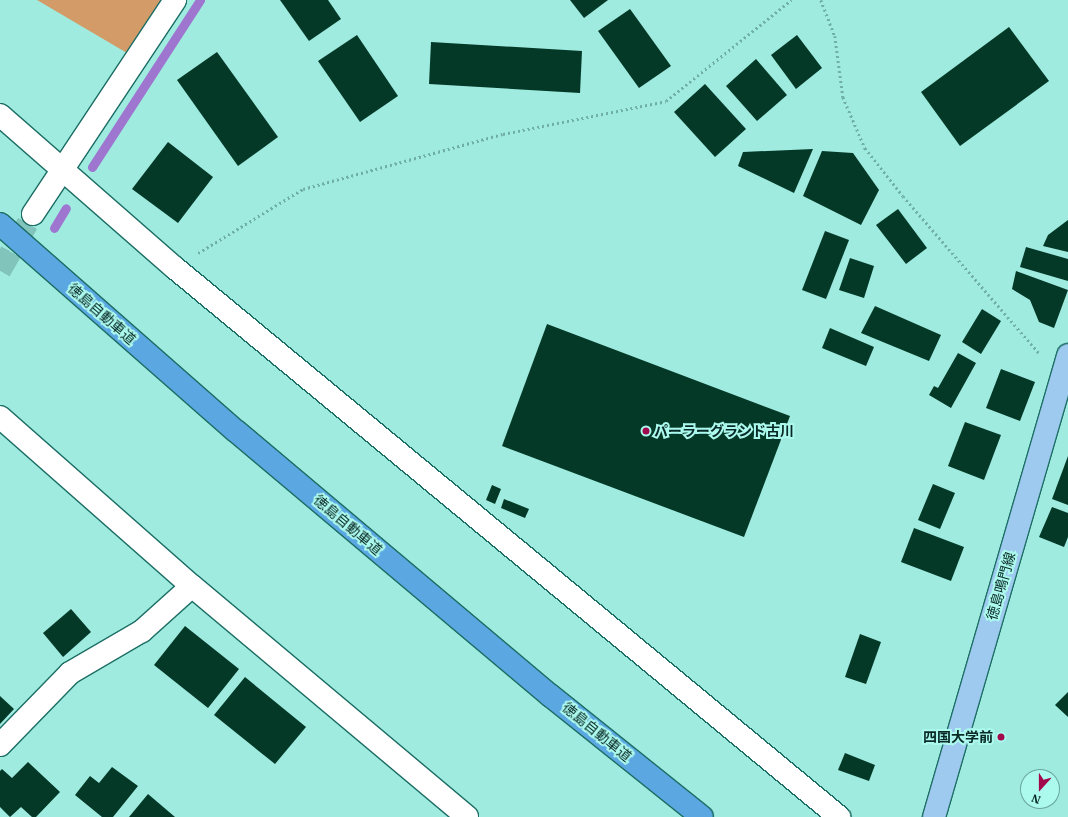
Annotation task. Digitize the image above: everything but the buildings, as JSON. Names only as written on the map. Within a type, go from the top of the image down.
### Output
[{"type":"highway","name":"徳島自動車道","points":[[0,224],[242,436],[545,691],[702,817]]},
{"type":"main road","name":"徳島鳴門線","points":[[934,817],[1065,383],[1068,355]]},
{"type":"street","points":[[33,214],[175,0]]},
{"type":"street","points":[[0,115],[174,268],[839,817]]},
{"type":"street","points":[[0,417],[192,586],[467,817]]},
{"type":"street","points":[[0,745],[70,673],[142,631],[192,586]]},
{"type":"path","points":[[174,268],[303,189],[496,136],[666,101],[791,0]]},
{"type":"path","points":[[820,0],[835,36],[843,97],[865,148],[903,196],[1065,383]]},
{"type":"shaded area","points":[[37,0],[162,0],[127,53]]},
{"type":"waterway","points":[[92,167],[200,0]]},
{"type":"waterway","points":[[54,228],[66,208]]},
{"type":"tunnel","points":[[0,271],[33,214]]},
{"type":"place","name":"パーラーグランド古川","points":[[646,431]]},
{"type":"place","name":"四国大学前","points":[[1001,737]]}]
